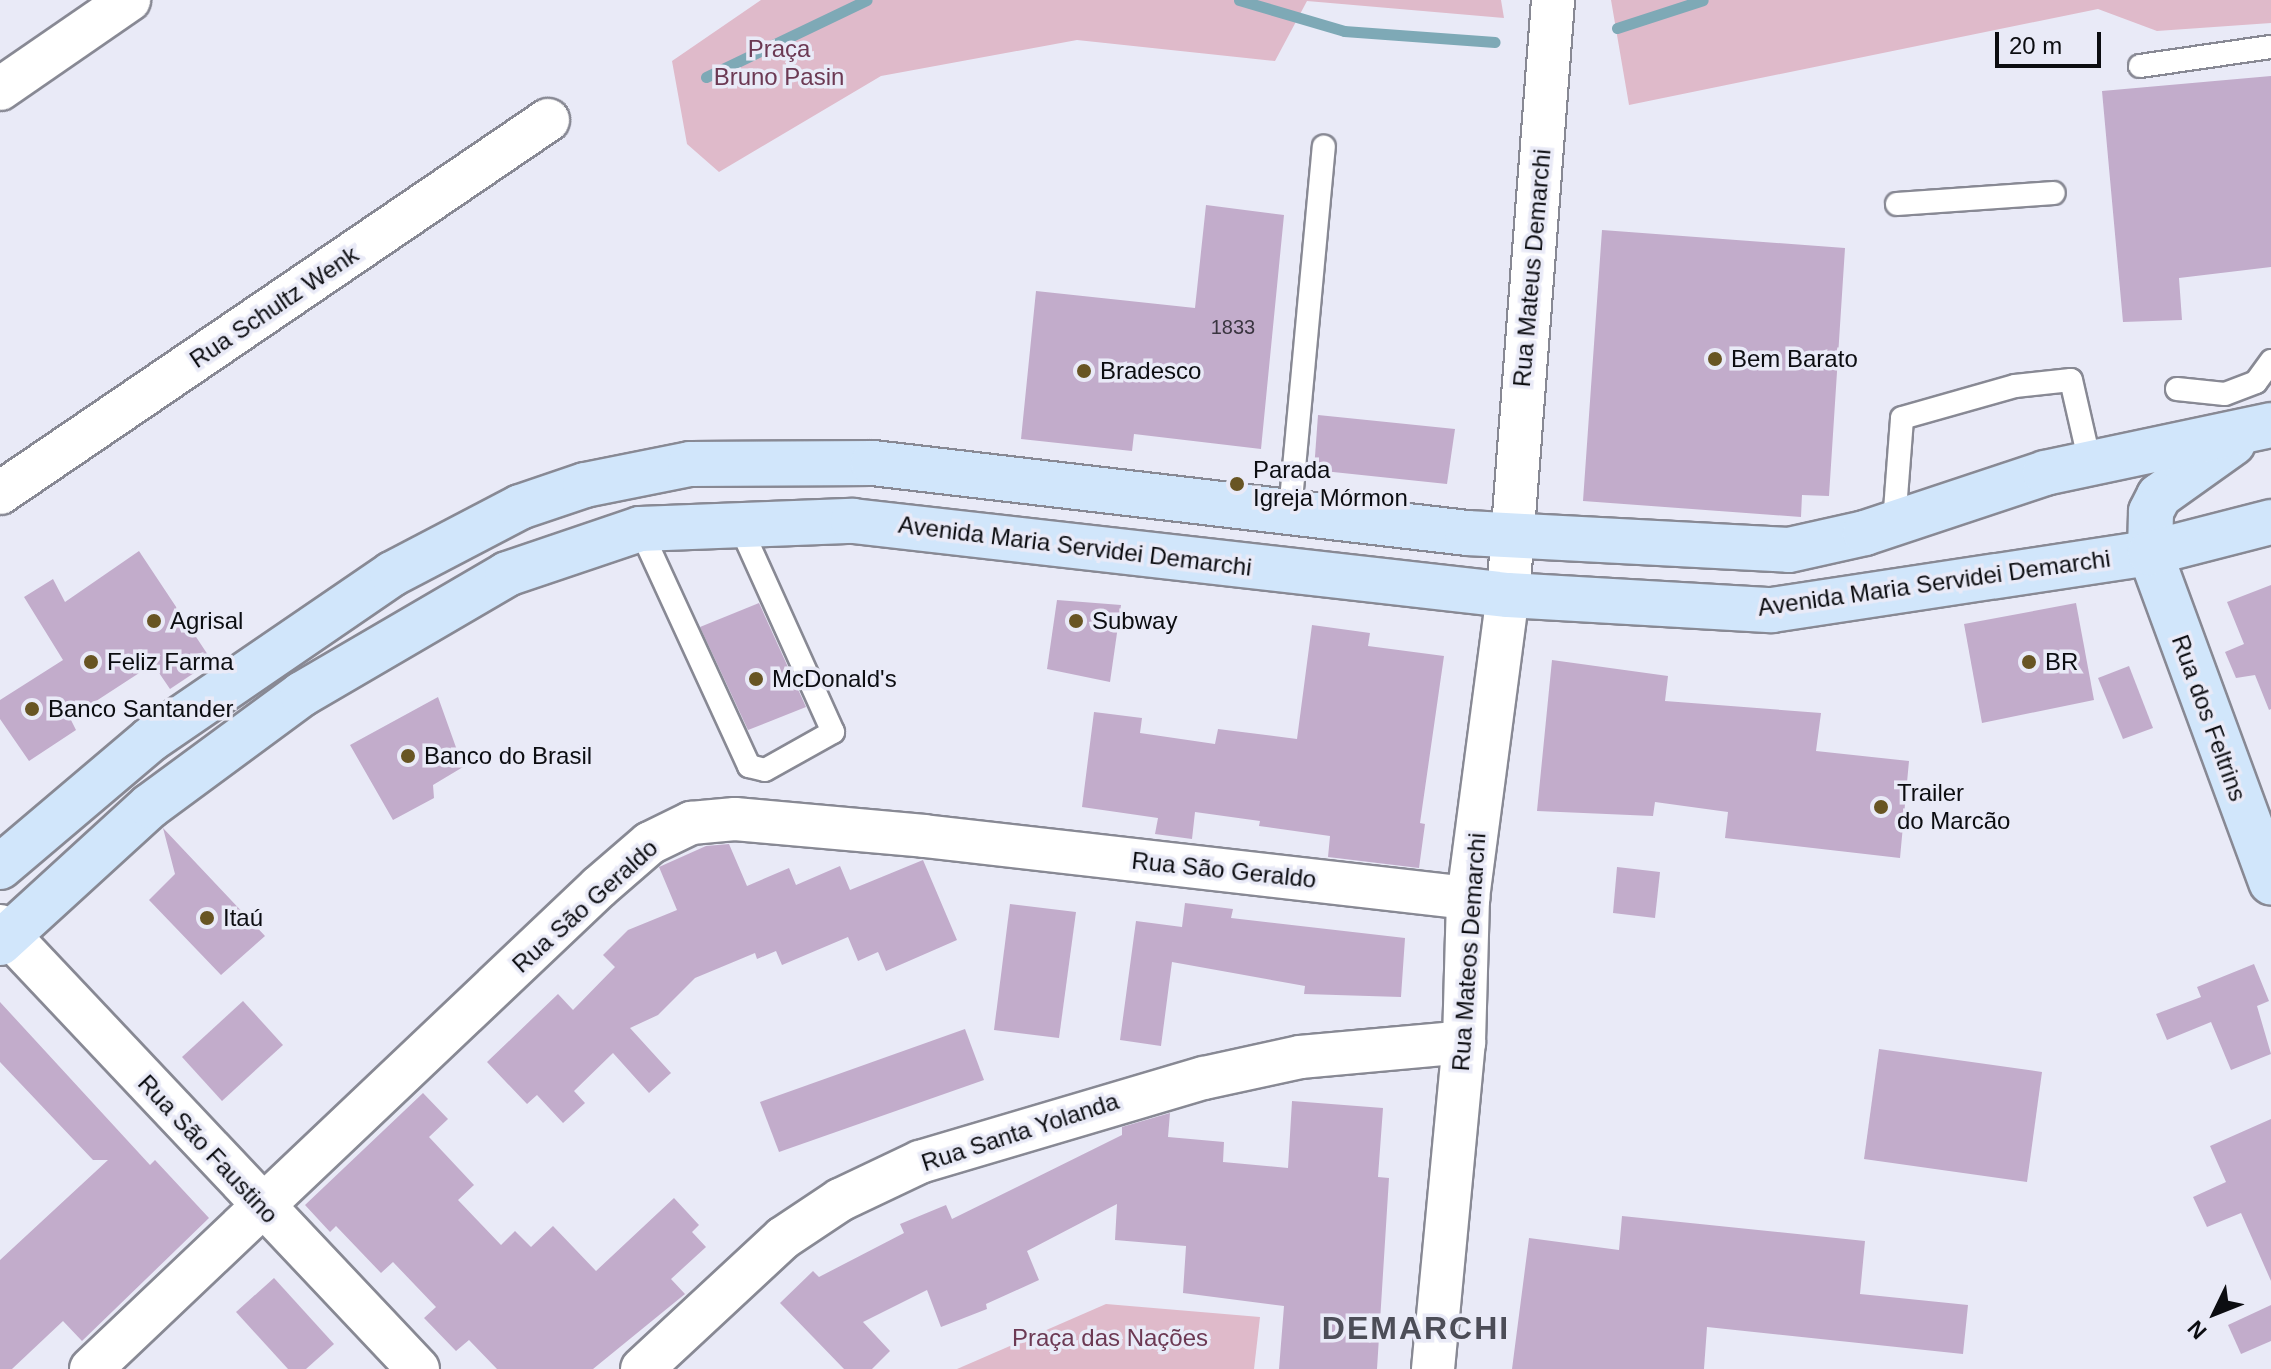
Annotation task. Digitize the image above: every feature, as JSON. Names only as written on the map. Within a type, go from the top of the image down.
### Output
[{"type":"main road","points":[[0,867],[151,739],[332,613],[471,530],[585,485],[690,464],[780,458],[873,463],[1510,536],[1789,550],[1894,523],[2090,463],[2268,422]]},
{"type":"main road","points":[[2150,553],[2151,512],[2159,496],[2268,422]]},
{"type":"main road","name":"Avenida Maria Servidei Demarchi","points":[[3,935],[212,757],[374,647],[549,556],[640,529],[740,526],[799,519],[914,526],[1508,595],[1772,610],[2150,553],[2271,522]]},
{"type":"main road","name":"Rua dos Feltrins","points":[[2150,553],[2271,882]]},
{"type":"street","points":[[0,89],[129,0]]},
{"type":"street","name":"Rua Mateus Demarchi","points":[[1510,536],[1553,0]]},
{"type":"street","name":"Rua Schultz Wenk","points":[[0,493],[548,120]]},
{"type":"street","name":"Rua Mateos Demarchi","points":[[1433,1369],[1464,1042],[1468,898],[1508,595],[1510,536]]},
{"type":"street","name":"Rua São Geraldo","points":[[91,1369],[599,887],[650,843],[691,823],[735,819],[924,836],[1468,898]]},
{"type":"street","name":"Rua São Faustino","points":[[3,935],[418,1369]]},
{"type":"street","name":"Rua Santa Yolanda","points":[[642,1369],[783,1238],[840,1200],[920,1162],[1204,1078],[1300,1057],[1464,1042]]},
{"type":"lane","points":[[2140,66],[2271,47]]},
{"type":"lane","points":[[1290,511],[1324,147]]},
{"type":"lane","points":[[1897,204],[2054,193]]},
{"type":"lane","points":[[2177,389],[2225,394],[2256,382],[2271,361]]},
{"type":"lane","points":[[1894,523],[1902,418],[2015,386],[2071,380],[2090,463]]},
{"type":"lane","points":[[640,529],[749,766],[765,770],[833,732],[740,526]]},
{"type":"green space","name":"Praça Bruno Pasin","points":[[761,0],[1501,0],[1504,18],[1307,1],[1275,61],[1077,40],[881,76],[719,172],[687,144],[672,61]]},
{"type":"green space","points":[[1611,0],[2271,0],[2271,23],[2157,31],[2098,9],[1629,105]]},
{"type":"green space","name":"Praça das Nações","points":[[1106,1304],[1260,1317],[1254,1369],[957,1369]]},
{"type":"building","points":[[2271,76],[2271,267],[2179,278],[2182,320],[2123,322],[2102,91]]},
{"type":"building","points":[[1206,205],[1284,215],[1261,449],[1134,434],[1132,451],[1021,439],[1036,291],[1195,308]]},
{"type":"building","name":"Bem Barato","points":[[1602,230],[1845,248],[1829,496],[1802,495],[1801,517],[1583,501]]},
{"type":"building","points":[[1318,415],[1455,429],[1447,484],[1314,470]]},
{"type":"building","points":[[139,551],[212,661],[170,689],[153,664],[70,718],[76,730],[29,761],[0,719],[0,700],[63,660],[24,597],[53,579],[65,602]]},
{"type":"building","points":[[2271,585],[2269,710],[2255,675],[2236,678],[2225,652],[2244,644],[2227,602]]},
{"type":"building","points":[[1057,600],[1121,605],[1110,682],[1047,669]]},
{"type":"building","name":"McDonald's","points":[[759,603],[806,707],[748,730],[700,627]]},
{"type":"building","name":"BR","points":[[2076,603],[2094,700],[1982,723],[1964,624]]},
{"type":"building","points":[[1312,625],[1370,633],[1368,646],[1444,656],[1420,823],[1425,824],[1419,868],[1328,857],[1330,836],[1259,826],[1260,821],[1195,812],[1192,839],[1155,834],[1158,818],[1082,807],[1094,712],[1142,718],[1140,733],[1215,744],[1218,729],[1297,739]]},
{"type":"building","points":[[1552,660],[1668,676],[1665,701],[1821,713],[1816,751],[1909,761],[1900,858],[1725,838],[1728,812],[1655,802],[1653,816],[1537,811]]},
{"type":"building","points":[[2129,666],[2153,728],[2123,739],[2098,678]]},
{"type":"building","name":"Banco do Brasil","points":[[438,697],[463,767],[433,785],[434,798],[393,820],[350,745]]},
{"type":"building","name":"Itaú","points":[[163,828],[265,936],[221,975],[149,900],[175,874]]},
{"type":"building","points":[[729,844],[747,886],[789,868],[796,885],[840,866],[850,890],[923,860],[957,940],[886,971],[878,952],[858,961],[848,937],[782,965],[776,951],[757,959],[755,953],[695,978],[658,1015],[630,1028],[671,1073],[649,1093],[613,1053],[574,1091],[585,1103],[563,1123],[537,1095],[527,1104],[487,1062],[558,994],[573,1010],[615,967],[603,955],[628,930],[677,910],[659,867],[706,846]]},
{"type":"building","points":[[1617,867],[1660,872],[1655,918],[1613,913]]},
{"type":"building","points":[[1185,903],[1233,909],[1231,918],[1405,938],[1401,997],[1304,994],[1305,986],[1172,962],[1161,1046],[1120,1040],[1136,921],[1182,927]]},
{"type":"building","points":[[1010,904],[1076,912],[1059,1038],[994,1030]]},
{"type":"building","points":[[2254,964],[2269,1001],[2257,1006],[2271,1054],[2231,1070],[2211,1022],[2167,1040],[2156,1014],[2201,997],[2197,987]]},
{"type":"building","points":[[243,1001],[283,1045],[222,1101],[182,1057]]},
{"type":"building","points":[[0,1002],[150,1165],[155,1160],[209,1218],[82,1341],[63,1321],[12,1369],[0,1369],[0,1260],[108,1160],[93,1160],[0,1062]]},
{"type":"building","points":[[965,1029],[984,1080],[779,1152],[760,1102]]},
{"type":"building","points":[[1879,1049],[2042,1072],[2027,1182],[1864,1159]]},
{"type":"building","points":[[423,1093],[448,1119],[429,1137],[474,1185],[458,1200],[501,1245],[515,1231],[531,1247],[553,1226],[596,1271],[674,1198],[699,1225],[692,1232],[706,1247],[671,1279],[685,1294],[593,1369],[497,1369],[469,1340],[456,1351],[424,1318],[436,1307],[393,1262],[381,1273],[336,1226],[330,1232],[305,1205]]},
{"type":"building","points":[[1292,1101],[1383,1108],[1378,1177],[1389,1178],[1377,1369],[1279,1369],[1284,1306],[1183,1293],[1186,1246],[1115,1240],[1117,1204],[1027,1251],[1039,1280],[986,1304],[987,1309],[941,1327],[927,1290],[863,1322],[890,1351],[872,1369],[844,1369],[780,1303],[813,1271],[819,1277],[904,1233],[900,1224],[946,1205],[952,1219],[1122,1135],[1122,1127],[1170,1113],[1168,1137],[1224,1142],[1223,1162],[1288,1168]]},
{"type":"building","points":[[2271,1119],[2271,1281],[2241,1213],[2207,1227],[2193,1197],[2226,1182],[2210,1146]]},
{"type":"building","points":[[1622,1216],[1865,1241],[1860,1294],[1968,1305],[1963,1354],[1707,1327],[1704,1369],[1512,1369],[1529,1238],[1619,1250]]},
{"type":"building","points":[[274,1278],[334,1344],[306,1369],[288,1369],[236,1312]]},
{"type":"building","points":[[2271,1305],[2271,1341],[2241,1354],[2228,1325]]},
{"type":"waterway","points":[[706,77],[867,0]]},
{"type":"waterway","points":[[1239,0],[1344,31],[1495,42]]},
{"type":"waterway","points":[[1617,28],[1703,0]]},
{"type":"place","name":"Bem Barato","points":[[1715,359]]},
{"type":"place","name":"Bradesco","points":[[1084,371]]},
{"type":"place","name":"Parada Igreja Mórmon","points":[[1237,484]]},
{"type":"place","name":"Agrisal","points":[[154,621]]},
{"type":"place","name":"Subway","points":[[1076,621]]},
{"type":"place","name":"Feliz Farma","points":[[91,662]]},
{"type":"place","name":"BR","points":[[2029,662]]},
{"type":"place","name":"McDonald's","points":[[756,679]]},
{"type":"place","name":"Banco Santander","points":[[32,709]]},
{"type":"place","name":"Banco do Brasil","points":[[408,756]]},
{"type":"place","name":"Trailer do Marcão","points":[[1881,807]]},
{"type":"place","name":"Itaú","points":[[207,918]]},
{"type":"district","name":"DEMARCHI","points":[[1416,1328]]}]
